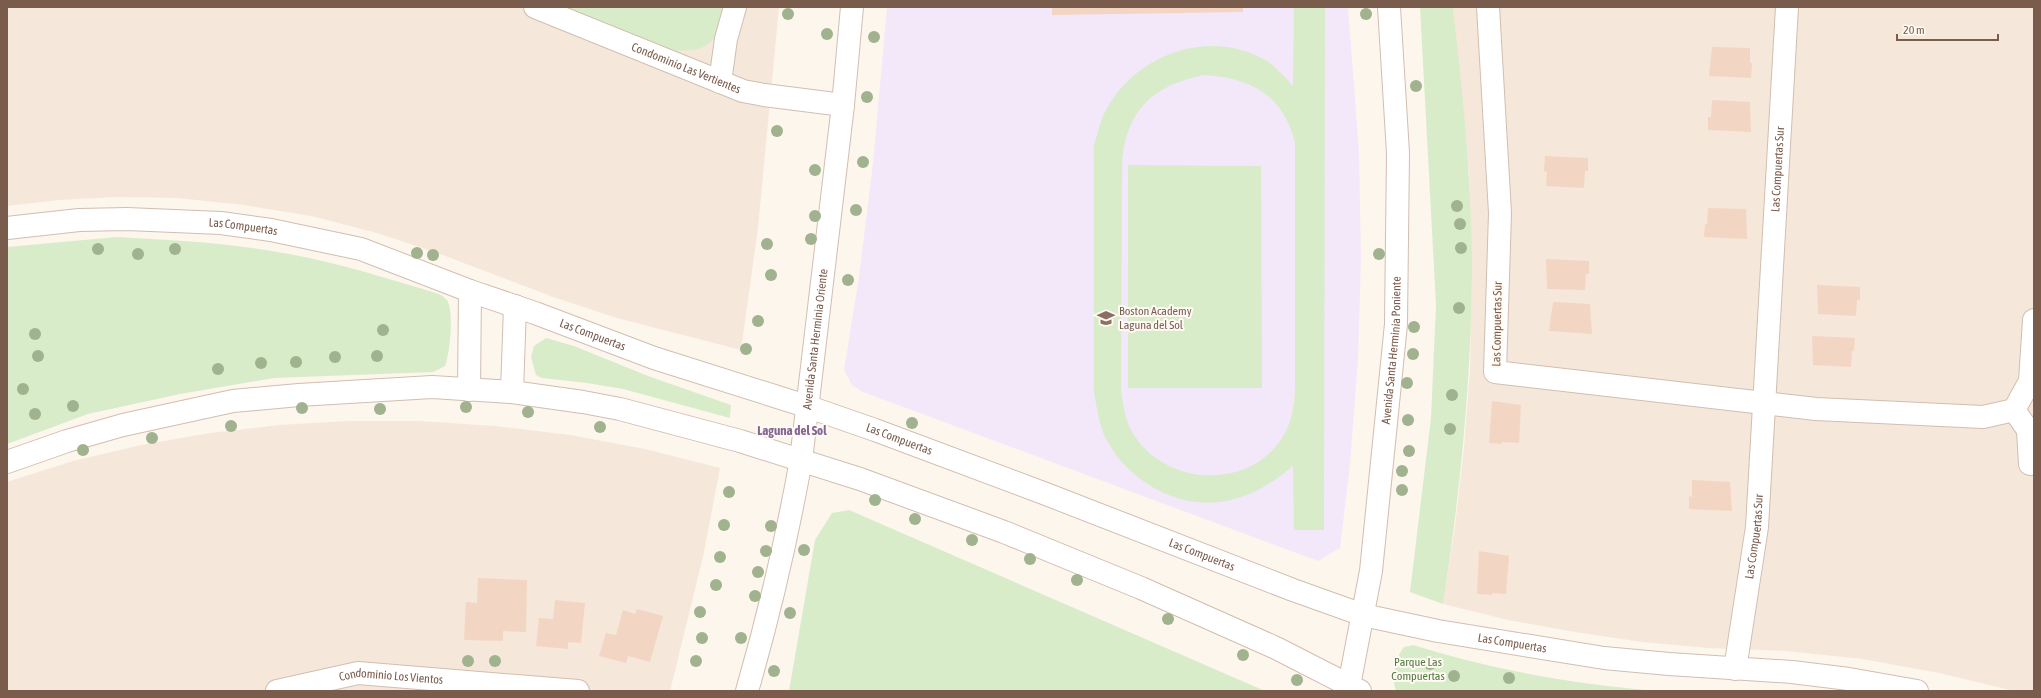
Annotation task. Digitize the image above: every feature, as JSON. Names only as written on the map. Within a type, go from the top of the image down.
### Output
[{"type":"street","name":"Condominio Las Vertientes","points":[[535,7],[750,93],[843,105]]},
{"type":"street","points":[[720,82],[726,39],[735,7]]},
{"type":"street","name":"Avenida Santa Herminia Oriente","points":[[747,691],[776,585],[791,518],[801,460],[806,406],[843,105],[852,7]]},
{"type":"street","name":"Avenida Santa Herminia Poniente","points":[[1352,689],[1377,516],[1396,324],[1398,153],[1389,7]]},
{"type":"street","name":"Las Compuertas Sur","points":[[1488,7],[1500,213],[1495,372],[1816,409],[1983,417],[2014,410]]},
{"type":"street","name":"Las Compuertas Sur","points":[[1735,668],[1757,527],[1787,7]]},
{"type":"street","name":"Las Compuertas","points":[[7,228],[79,220],[127,219],[221,223],[271,230],[361,249],[470,291],[515,306],[654,358],[806,406],[1046,494],[1293,590],[1363,615],[1438,631],[1604,658],[1842,678],[1917,691]]},
{"type":"street","points":[[469,390],[470,291]]},
{"type":"street","points":[[512,392],[515,306]]},
{"type":"street","points":[[2030,464],[2028,430],[2014,410],[2030,381],[2034,320]]},
{"type":"street","points":[[7,462],[67,440],[116,427],[233,401],[299,395],[432,387],[512,392],[547,396],[620,409],[740,441],[860,479],[1067,556],[1269,645],[1352,689]]},
{"type":"street","name":"Condominio Los Vientos","points":[[277,691],[358,672],[578,691]]},
{"type":"shaded area","points":[[7,7],[779,7],[758,228],[741,350],[617,318],[556,298],[440,254],[377,233],[311,216],[244,205],[177,198],[118,197],[59,200],[7,206]]},
{"type":"shaded area","name":"Boston Academy Laguna del Sol","points":[[887,7],[1348,7],[1359,152],[1361,256],[1358,360],[1350,464],[1340,548],[1318,561],[863,392],[852,385],[844,370],[859,277],[873,163]]},
{"type":"shaded area","points":[[1453,7],[2034,7],[2034,691],[2014,691],[1939,673],[1862,659],[1786,651],[1708,648],[1642,642],[1508,620],[1443,604],[1455,526],[1464,448],[1470,370],[1472,272],[1469,173]]},
{"type":"shaded area","points":[[349,421],[419,421],[495,426],[570,435],[645,449],[720,468],[703,557],[670,691],[7,691],[7,482],[73,461],[141,445],[210,433],[279,425]]},
{"type":"green space","points":[[558,7],[724,7],[715,38],[707,45],[696,50],[674,51]]},
{"type":"green space","points":[[1294,7],[1325,7],[1324,530],[1294,530],[1293,466],[1262,488],[1241,497],[1221,502],[1201,502],[1181,499],[1162,492],[1145,482],[1129,469],[1116,454],[1105,437],[1094,393],[1094,145],[1106,110],[1119,90],[1136,74],[1155,61],[1176,52],[1199,47],[1222,46],[1245,51],[1267,61],[1293,86]],"holes":[[[1204,75],[1221,77],[1250,85],[1273,101],[1282,112],[1290,126],[1295,143],[1295,389],[1293,408],[1288,426],[1282,438],[1266,456],[1247,468],[1225,474],[1202,475],[1180,470],[1160,461],[1142,446],[1129,426],[1126,417],[1121,390],[1122,161],[1125,143],[1130,127],[1146,102],[1157,93],[1186,79]]]},
{"type":"green space","points":[[1420,7],[1453,7],[1469,173],[1472,240],[1471,315],[1464,439],[1455,521],[1443,604],[1410,592],[1431,418],[1436,305]]},
{"type":"green space","points":[[1128,165],[1261,166],[1262,388],[1128,388]]},
{"type":"green space","points":[[117,237],[181,241],[268,250],[346,267],[439,294],[448,302],[451,318],[448,353],[445,366],[433,372],[274,378],[180,394],[88,414],[7,444],[7,247]]},
{"type":"green space","points":[[546,338],[574,346],[648,376],[731,405],[730,418],[623,389],[542,378],[536,375],[531,357],[534,346]]},
{"type":"green space","points":[[849,510],[1265,691],[789,691],[815,540],[832,513]]},
{"type":"green space","name":"Parque Las Compuertas","points":[[1413,645],[1474,662],[1535,675],[1598,685],[1660,691],[1396,691],[1394,674],[1399,656],[1404,647]]},
{"type":"building","points":[[1052,7],[1243,7],[1243,12],[1052,15]]},
{"type":"building","points":[[1712,47],[1750,48],[1750,63],[1752,63],[1751,78],[1709,76]]},
{"type":"building","points":[[1712,100],[1750,102],[1751,132],[1708,130],[1708,117],[1711,117]]},
{"type":"building","points":[[1545,156],[1588,158],[1588,171],[1585,171],[1584,188],[1546,186],[1547,172],[1544,171]]},
{"type":"building","points":[[1708,208],[1746,209],[1747,239],[1704,237]]},
{"type":"building","points":[[1546,259],[1589,261],[1589,274],[1586,274],[1585,290],[1547,289]]},
{"type":"building","points":[[1817,285],[1860,287],[1860,300],[1857,300],[1856,316],[1818,314]]},
{"type":"building","points":[[1553,302],[1590,304],[1592,334],[1549,331]]},
{"type":"building","points":[[1812,336],[1855,338],[1851,367],[1813,365]]},
{"type":"building","points":[[1492,401],[1521,405],[1519,443],[1489,443]]},
{"type":"building","points":[[1692,480],[1730,482],[1732,511],[1689,509],[1689,496],[1692,497]]},
{"type":"building","points":[[1479,551],[1509,556],[1506,594],[1477,594]]},
{"type":"building","points":[[478,578],[527,580],[526,632],[503,631],[503,641],[464,640],[466,602],[477,603]]},
{"type":"building","points":[[555,600],[585,603],[581,643],[568,642],[568,649],[536,646],[539,618],[553,619]]},
{"type":"building","points":[[637,609],[663,616],[650,662],[628,656],[626,663],[599,656],[606,633],[616,635],[623,610],[635,614]]},
{"type":"place","name":"Boston Academy Laguna del Sol","points":[[1106,318]]},
{"type":"district","name":"Laguna del Sol","points":[[792,430]]}]
